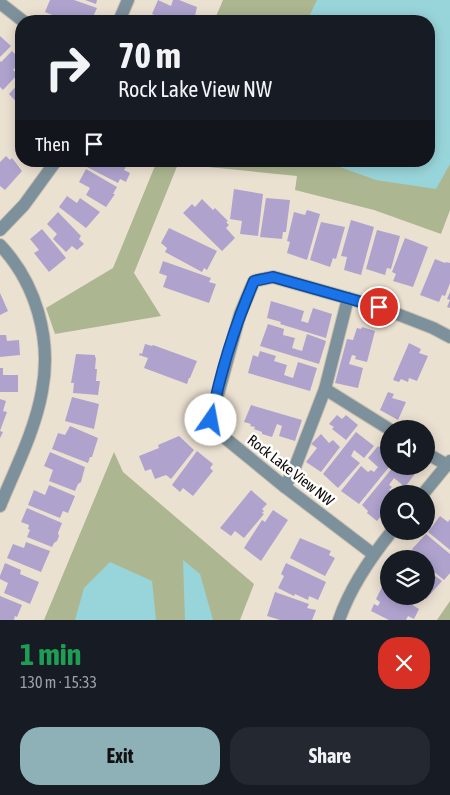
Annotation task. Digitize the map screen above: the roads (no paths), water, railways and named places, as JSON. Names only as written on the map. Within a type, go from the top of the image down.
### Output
[{"type":"street","points":[[122,15],[128,0]]},
{"type":"street","points":[[0,3],[15,15]]},
{"type":"street","points":[[0,230],[38,188],[52,167]]},
{"type":"street","points":[[0,245],[15,263],[31,293],[41,325],[45,358],[42,392],[34,422],[0,506]]},
{"type":"street","name":"Rock Lake View NW","points":[[373,554],[285,487],[219,433],[211,420],[240,314],[254,281],[273,277],[379,307],[450,336]]},
{"type":"street","points":[[285,487],[295,467],[325,389],[348,298]]},
{"type":"street","points":[[325,389],[380,423]]},
{"type":"street","points":[[430,485],[448,463],[435,456]]},
{"type":"street","points":[[339,620],[373,554],[385,540]]},
{"type":"water","points":[[317,0],[450,0],[450,164],[436,189],[376,180],[340,167],[435,167],[435,15],[310,15]]},
{"type":"water","points":[[183,560],[200,574],[213,620],[185,620]]},
{"type":"water","points":[[110,562],[152,581],[156,620],[75,620],[84,588]]}]
